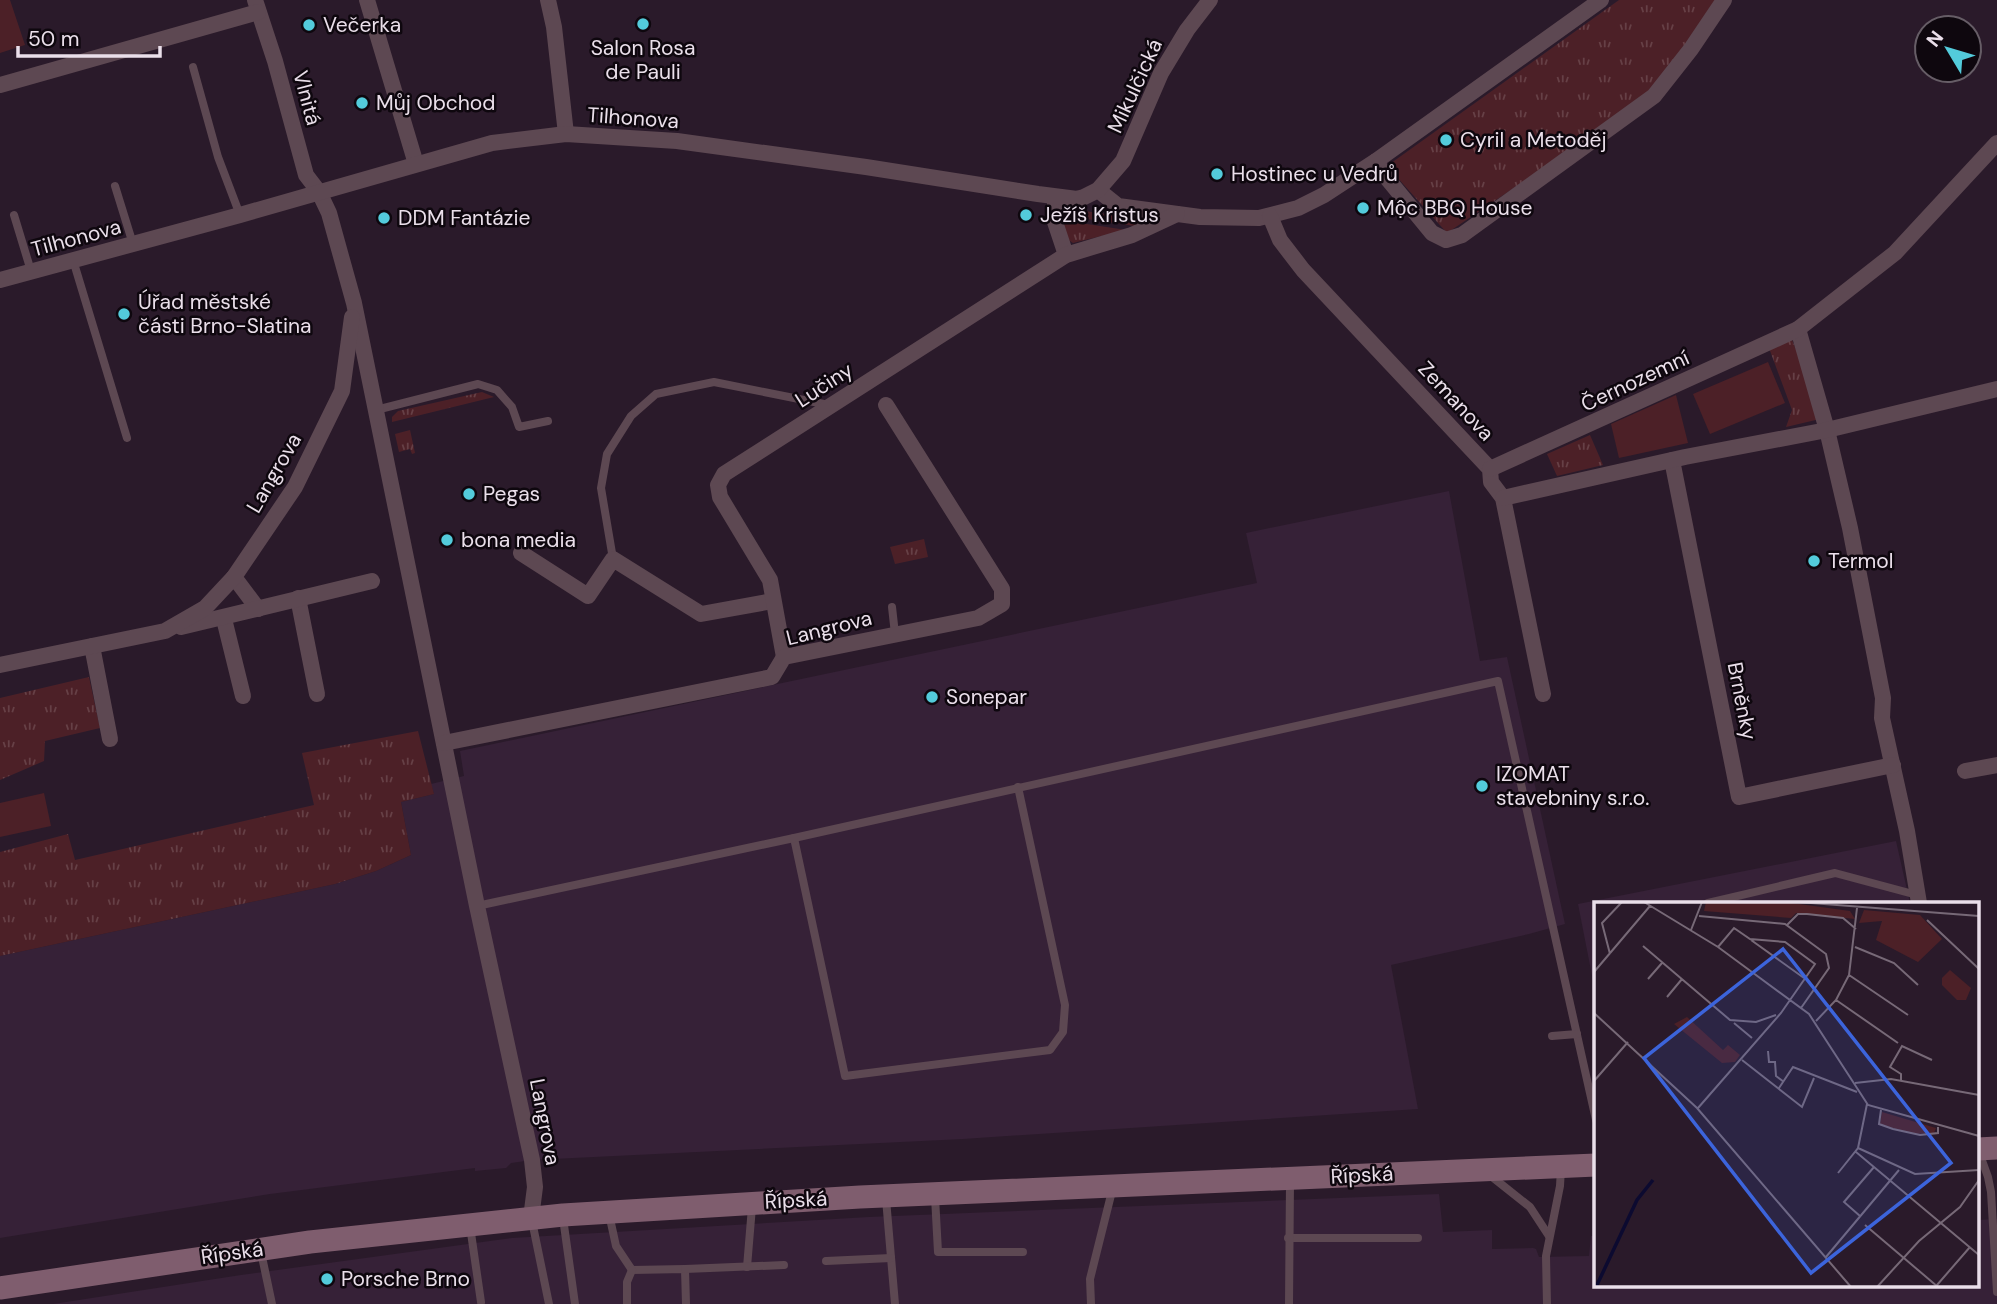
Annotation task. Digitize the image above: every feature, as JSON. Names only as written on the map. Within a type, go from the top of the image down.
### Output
[{"type":"street","points":[[367,0],[416,164]]},
{"type":"street","points":[[548,0],[554,27],[566,134]]},
{"type":"street","name":"Mikulčická","points":[[1098,190],[1123,161],[1161,73],[1177,44],[1210,0]]},
{"type":"street","points":[[1098,190],[1118,206],[1236,219],[1270,216],[1311,201],[1376,161],[1601,0]]},
{"type":"street","points":[[1376,161],[1432,233],[1446,240],[1462,235],[1654,96],[1691,49],[1724,0]]},
{"type":"street","name":"Vlnitá","points":[[0,85],[256,6],[275,61],[306,174],[319,192]]},
{"type":"street","name":"Tilhonova","points":[[0,280],[492,143],[566,134],[677,141],[1055,197],[1077,199],[1098,190]]},
{"type":"street","name":"Černozemní","points":[[1490,469],[1798,329],[1895,253],[1997,143]]},
{"type":"street","name":"Langrova","points":[[319,192],[329,213],[354,303],[477,906],[532,1160],[535,1187],[531,1218]]},
{"type":"street","points":[[1055,197],[1055,222],[1066,255]]},
{"type":"street","name":"Lučiny","points":[[784,657],[770,580],[720,497],[718,485],[723,474],[1066,255],[1132,235],[1177,214]]},
{"type":"street","name":"Zemanova","points":[[1270,216],[1285,249],[1303,271],[1490,469],[1491,482],[1503,498],[1543,694]]},
{"type":"street","name":"Langrova","points":[[164,631],[205,608],[234,577],[295,487],[342,391],[354,303]]},
{"type":"street","points":[[1798,329],[1827,430],[1872,638],[1883,698],[1882,719],[1908,831],[1918,899]]},
{"type":"street","points":[[1503,498],[1672,460],[1827,430],[1997,389]]},
{"type":"street","name":"Langrova","points":[[444,743],[772,677],[784,657],[978,618],[1002,604],[1002,589],[886,405]]},
{"type":"street","name":"Brněnky","points":[[1672,460],[1739,797],[1893,765]]},
{"type":"street","points":[[521,553],[588,596],[613,559],[701,614],[773,601]]},
{"type":"street","points":[[234,577],[258,609]]},
{"type":"street","name":"Langrova","points":[[0,665],[224,619],[372,581]]},
{"type":"street","points":[[298,598],[317,694]]},
{"type":"street","points":[[224,619],[243,696]]},
{"type":"street","points":[[92,646],[110,739]]},
{"type":"street","points":[[1965,771],[1997,765]]},
{"type":"street","name":"Řípská","points":[[2,1291],[260,1249],[563,1215],[886,1196],[1594,1165]]},
{"type":"lane","points":[[193,67],[218,157],[240,215]]},
{"type":"lane","points":[[115,186],[133,244]]},
{"type":"lane","points":[[14,215],[32,271]]},
{"type":"lane","points":[[73,260],[127,438]]},
{"type":"lane","points":[[613,559],[601,488],[607,454],[631,416],[656,394],[714,382],[831,405]]},
{"type":"lane","points":[[376,410],[478,384],[497,390],[512,407],[519,427],[548,421]]},
{"type":"lane","points":[[892,607],[895,634]]},
{"type":"lane","points":[[477,906],[1498,681],[1594,1111]]},
{"type":"lane","points":[[794,838],[845,1076],[1050,1050],[1063,1032],[1065,1005],[1018,787]]},
{"type":"lane","points":[[1712,902],[1835,873],[1918,899]]},
{"type":"lane","points":[[1552,1036],[1577,1034]]},
{"type":"lane","points":[[1980,1155],[1991,1192],[1997,1292]]},
{"type":"lane","points":[[1547,1304],[1546,1256],[1560,1186],[1561,1167]]},
{"type":"lane","points":[[1478,1170],[1497,1179],[1530,1207],[1549,1236]]},
{"type":"lane","points":[[1289,1304],[1290,1179]]},
{"type":"lane","points":[[1091,1304],[1090,1279],[1113,1186]]},
{"type":"lane","points":[[935,1194],[938,1252],[1023,1252]]},
{"type":"lane","points":[[886,1196],[895,1304]]},
{"type":"lane","points":[[747,1267],[752,1203]]},
{"type":"lane","points":[[609,1212],[616,1247],[632,1270]]},
{"type":"lane","points":[[563,1215],[575,1304]]},
{"type":"lane","name":"Langrova","points":[[531,1218],[549,1304]]},
{"type":"lane","points":[[470,1224],[481,1302]]},
{"type":"lane","points":[[1288,1238],[1418,1238]]},
{"type":"lane","points":[[260,1249],[272,1304]]},
{"type":"lane","points":[[826,1261],[891,1258]]},
{"type":"lane","points":[[632,1270],[784,1265]]},
{"type":"lane","points":[[685,1269],[686,1304]]},
{"type":"lane","points":[[627,1304],[627,1282],[632,1270]]},
{"type":"shaded area","points":[[1449,491],[1480,661],[1507,657],[1565,924],[1391,965],[1418,1109],[963,1139],[532,1160],[511,1163],[506,1168],[475,1171],[475,1168],[270,1194],[0,1238],[0,956],[335,884],[376,871],[411,855],[401,802],[434,794],[431,784],[464,776],[460,751],[1257,583],[1246,533]]},
{"type":"shaded area","points":[[1896,841],[1910,902],[1594,902],[1594,986],[1578,904]]},
{"type":"shaded area","points":[[1439,1194],[1443,1232],[1492,1230],[1492,1249],[1533,1248],[1539,1257],[1589,1256],[1591,1236],[1594,1236],[1594,1286],[1980,1286],[1980,1220],[1997,1219],[1997,1304],[53,1304],[512,1238],[869,1217]]},
{"type":"green space","points":[[0,0],[10,0],[25,45],[0,53]]},
{"type":"green space","points":[[1619,0],[1718,0],[1653,94],[1447,233],[1387,166]]},
{"type":"green space","points":[[1085,211],[1139,219],[1141,223],[1135,226],[1087,219],[1084,216]]},
{"type":"green space","points":[[1061,220],[1126,230],[1073,243],[1067,239]]},
{"type":"green space","points":[[1792,340],[1824,418],[1786,427],[1792,410],[1769,348]]},
{"type":"green space","points":[[1768,362],[1785,403],[1710,434],[1693,394]]},
{"type":"green space","points":[[482,392],[494,397],[392,422],[392,417],[398,411]]},
{"type":"green space","points":[[1676,395],[1688,443],[1619,458],[1611,424]]},
{"type":"green space","points":[[410,430],[415,453],[412,454],[410,449],[399,452],[395,434]]},
{"type":"green space","points":[[1590,435],[1603,465],[1557,476],[1547,454]]},
{"type":"green space","points":[[924,539],[928,557],[895,564],[890,547]]},
{"type":"green space","points":[[89,677],[100,728],[45,741],[44,761],[0,780],[0,698]]},
{"type":"green space","points":[[418,731],[434,794],[401,802],[411,855],[376,871],[335,884],[0,956],[0,852],[68,834],[75,860],[314,805],[302,753]]},
{"type":"green space","points":[[44,793],[51,826],[0,837],[0,803]]},
{"type":"place","name":"Salon Rosa de Pauli","points":[[643,24]]},
{"type":"place","name":"Večerka","points":[[309,25]]},
{"type":"place","name":"Můj Obchod","points":[[362,103]]},
{"type":"place","name":"Cyril a Metoděj","points":[[1446,140]]},
{"type":"place","name":"Hostinec u Vedrů","points":[[1217,174]]},
{"type":"place","name":"Mộc BBQ House","points":[[1363,208]]},
{"type":"place","name":"Ježíš Kristus","points":[[1026,215]]},
{"type":"place","name":"DDM Fantázie","points":[[384,218]]},
{"type":"place","name":"Úřad městské části Brno-Slatina","points":[[124,314]]},
{"type":"place","name":"Pegas","points":[[469,494]]},
{"type":"place","name":"bona media","points":[[447,540]]},
{"type":"place","name":"Termol","points":[[1814,561]]},
{"type":"place","name":"Sonepar","points":[[932,697]]},
{"type":"place","name":"IZOMAT stavebniny s.r.o.","points":[[1482,786]]},
{"type":"place","name":"Porsche Brno","points":[[327,1279]]}]
